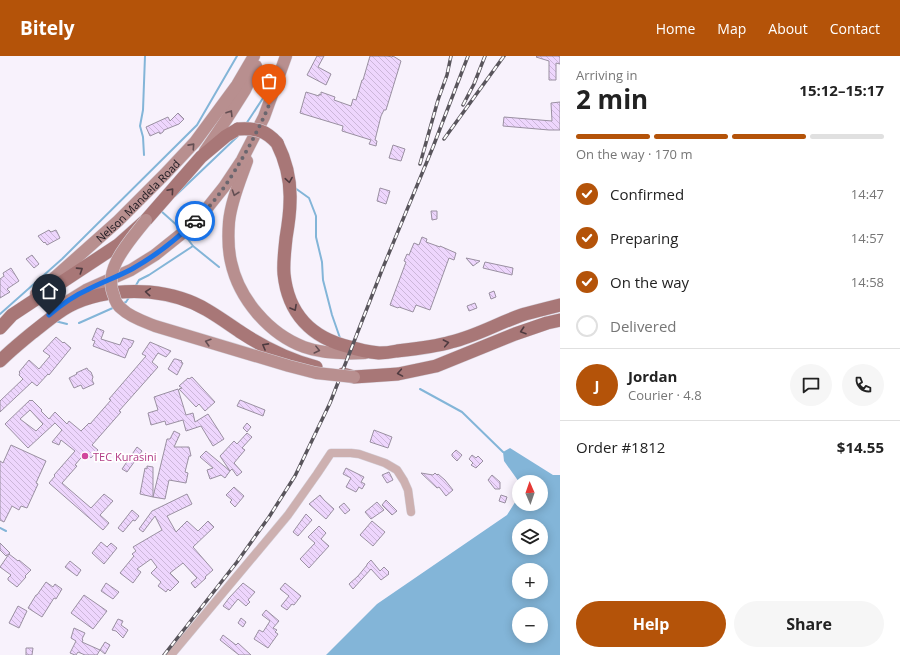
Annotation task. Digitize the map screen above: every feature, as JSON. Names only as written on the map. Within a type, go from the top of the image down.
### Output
[{"type":"main road","name":"Nelson Mandela Road","points":[[0,328],[12,315],[118,221],[195,142],[237,85],[254,56]]},
{"type":"main road","points":[[261,56],[245,90],[200,157],[146,220],[117,260],[112,272],[110,283],[112,294],[122,310],[155,326],[289,366],[316,373],[354,376],[398,374],[436,366],[515,334],[560,320]]},
{"type":"main road","points":[[286,56],[232,204],[228,240],[231,262],[236,278],[244,294],[257,313],[272,328],[291,341],[305,347],[324,352],[345,354],[379,353],[410,350],[452,342],[524,314],[560,305]]},
{"type":"main road","points":[[10,352],[38,324],[60,306],[86,290],[131,270],[155,255],[180,235],[204,212],[224,187],[242,160],[264,117]]},
{"type":"main road","points":[[200,157],[226,136],[238,130],[249,128],[265,132],[272,137],[282,152],[290,184],[290,202],[284,272],[287,290],[292,304],[307,326],[327,340],[338,345],[379,353]]},
{"type":"main road","points":[[12,315],[118,245],[146,220]]},
{"type":"main road","points":[[0,361],[50,318],[69,306],[92,296],[126,291],[167,294],[185,300],[205,308],[242,333],[275,352],[300,363],[354,376]]},
{"type":"street","points":[[171,655],[288,515],[331,453],[351,452],[359,454],[385,463],[397,470],[404,480],[408,490],[411,512]]},
{"type":"water","points":[[510,448],[553,475],[560,475],[560,655],[326,655],[377,604],[507,515],[512,507],[512,511],[548,511],[548,475],[514,475],[504,461],[503,452]]},
{"type":"building","points":[[317,56],[324,56],[318,67],[331,74],[326,85],[307,75]]},
{"type":"building","points":[[370,56],[393,56],[401,61],[386,110],[384,110],[381,116],[375,140],[377,141],[376,146],[369,144],[371,140],[342,131],[343,126],[300,113],[306,92],[319,96],[319,94],[321,95],[321,92],[335,97],[334,100],[351,106],[353,99],[356,100]]},
{"type":"building","points":[[560,56],[560,64],[556,63],[556,80],[549,80],[549,61],[536,57]]},
{"type":"building","points":[[560,102],[560,130],[503,126],[504,117],[552,121],[551,103]]},
{"type":"building","points":[[178,113],[184,119],[179,124],[164,130],[160,134],[159,132],[150,136],[146,127],[168,117],[170,121]]},
{"type":"building","points":[[393,145],[405,149],[401,161],[389,158]]},
{"type":"building","points":[[380,188],[390,191],[386,204],[377,201]]},
{"type":"building","points":[[431,211],[437,211],[437,219],[432,220]]},
{"type":"building","points":[[49,230],[51,232],[56,230],[60,238],[47,245],[38,236]]},
{"type":"building","points":[[422,237],[427,239],[426,242],[456,253],[454,260],[449,258],[430,310],[416,305],[413,312],[390,305],[406,262],[404,261],[407,254],[409,255],[414,243],[419,245]]},
{"type":"building","points":[[32,255],[39,264],[34,268],[26,259]]},
{"type":"building","points":[[466,258],[480,261],[473,266]]},
{"type":"building","points":[[485,262],[513,268],[512,275],[483,268]]},
{"type":"building","points":[[11,268],[19,281],[7,289],[10,292],[0,298],[0,279],[4,276],[3,273]]},
{"type":"building","points":[[494,291],[496,297],[491,299],[489,293]]},
{"type":"building","points":[[475,303],[477,308],[469,311],[467,306]]},
{"type":"building","points":[[97,328],[104,331],[101,339],[120,345],[123,338],[134,341],[125,358],[93,346],[95,341],[92,340]]},
{"type":"building","points":[[56,337],[71,348],[49,375],[48,374],[37,386],[32,382],[0,412],[0,401],[23,379],[19,375],[19,372],[29,360],[39,369],[50,356],[43,351]]},
{"type":"building","points":[[150,342],[171,351],[166,357],[158,353],[152,362],[158,367],[119,411],[121,412],[92,445],[98,450],[91,458],[85,453],[75,465],[77,466],[62,483],[91,508],[104,494],[113,501],[100,515],[109,523],[103,530],[49,483],[75,451],[61,440],[59,445],[52,442],[62,430],[55,423],[28,448],[5,424],[30,400],[32,400],[49,419],[55,412],[67,424],[69,421],[81,431],[89,423],[90,424],[111,400],[109,399],[146,356],[142,354]],"holes":[[[30,410],[43,424],[36,431],[20,419]]]},
{"type":"building","points":[[174,359],[182,361],[181,362],[183,363],[177,375],[168,369]]},
{"type":"building","points":[[87,368],[91,372],[94,384],[83,389],[81,385],[74,388],[69,378]]},
{"type":"building","points":[[192,377],[215,402],[205,411],[199,404],[196,407],[179,389],[182,388],[179,386],[188,378],[189,379]]},
{"type":"building","points":[[178,389],[186,415],[193,413],[195,422],[208,414],[224,439],[213,446],[201,426],[186,431],[183,420],[166,425],[165,421],[151,425],[148,413],[158,410],[154,397]]},
{"type":"building","points":[[240,400],[265,410],[263,416],[237,406]]},
{"type":"building","points":[[247,423],[251,427],[247,432],[243,428]]},
{"type":"building","points":[[374,430],[392,437],[388,448],[370,442]]},
{"type":"building","points":[[174,431],[180,434],[174,447],[189,447],[191,456],[189,456],[185,472],[188,473],[186,483],[169,480],[165,499],[153,497],[167,439],[170,439]]},
{"type":"building","points":[[247,433],[252,437],[242,448],[245,450],[234,463],[242,472],[237,476],[232,469],[230,471],[220,456],[234,441],[237,444]]},
{"type":"building","points":[[11,445],[46,461],[36,483],[38,484],[27,508],[21,506],[19,510],[12,506],[4,522],[0,520],[0,461],[3,463]]},
{"type":"building","points":[[137,447],[142,451],[127,472],[122,469]]},
{"type":"building","points":[[456,450],[462,455],[457,461],[452,456]]},
{"type":"building","points":[[206,451],[230,471],[225,478],[221,475],[210,479],[207,470],[213,468],[200,457]]},
{"type":"building","points":[[472,455],[476,458],[478,456],[483,461],[476,468],[471,465],[473,463],[469,459]]},
{"type":"building","points":[[147,466],[153,467],[153,497],[140,494],[145,468],[147,469]]},
{"type":"building","points":[[346,468],[364,477],[361,482],[365,484],[362,489],[359,487],[356,492],[346,487],[351,478],[343,474]]},
{"type":"building","points":[[389,472],[393,480],[387,483],[382,475]]},
{"type":"building","points":[[421,473],[433,475],[435,473],[437,475],[438,474],[453,490],[446,496],[439,487],[437,488]]},
{"type":"building","points":[[492,475],[500,482],[500,489],[495,489],[488,480]]},
{"type":"building","points":[[234,487],[244,496],[235,507],[230,502],[232,500],[226,495]]},
{"type":"building","points":[[187,494],[192,504],[167,516],[176,532],[187,521],[198,531],[208,521],[214,527],[193,547],[213,570],[195,588],[191,583],[197,578],[183,563],[170,573],[179,582],[170,591],[168,589],[166,592],[158,586],[161,582],[151,573],[157,567],[151,559],[137,569],[141,572],[133,583],[120,573],[134,556],[132,554],[136,551],[133,547],[162,530],[155,516],[143,532],[139,529],[152,511]]},
{"type":"building","points":[[320,495],[334,509],[326,519],[309,504]]},
{"type":"building","points":[[501,495],[507,497],[505,503],[499,501]]},
{"type":"building","points":[[386,500],[397,511],[392,515],[382,505]]},
{"type":"building","points":[[377,502],[384,510],[371,519],[365,512]]},
{"type":"building","points":[[344,503],[350,510],[345,514],[339,507]]},
{"type":"building","points":[[132,510],[139,516],[135,521],[133,520],[123,532],[118,528]]},
{"type":"building","points":[[306,514],[312,520],[298,536],[293,532]]},
{"type":"building","points":[[372,521],[385,532],[373,546],[360,535]]},
{"type":"building","points":[[319,526],[326,533],[321,539],[329,546],[309,568],[300,559],[315,543],[308,537]]},
{"type":"building","points":[[101,542],[107,547],[111,543],[117,548],[104,564],[92,553]]},
{"type":"building","points":[[0,543],[10,553],[6,556],[0,550]]},
{"type":"building","points":[[9,554],[31,570],[17,587],[8,580],[11,575],[0,567]]},
{"type":"building","points":[[371,560],[380,571],[384,567],[389,574],[381,580],[371,569],[353,589],[349,584],[358,576]]},
{"type":"building","points":[[70,561],[81,570],[77,576],[65,567]]},
{"type":"building","points":[[46,582],[53,587],[55,584],[62,589],[56,599],[54,598],[42,617],[28,608]]},
{"type":"building","points":[[106,583],[119,592],[113,599],[101,591]]},
{"type":"building","points":[[243,583],[255,592],[248,600],[250,602],[246,606],[238,599],[229,610],[223,606],[229,598]]},
{"type":"building","points":[[285,583],[301,596],[294,605],[292,604],[287,610],[281,606],[289,596],[280,589]]},
{"type":"building","points":[[84,595],[107,611],[93,629],[71,613]]},
{"type":"building","points":[[18,606],[27,611],[19,628],[9,623]]},
{"type":"building","points":[[266,610],[279,621],[273,628],[277,630],[275,632],[278,634],[268,648],[254,639],[259,630],[263,632],[270,621],[262,615]]},
{"type":"building","points":[[241,618],[246,622],[243,627],[238,623]]},
{"type":"building","points":[[118,619],[123,621],[121,625],[128,630],[123,638],[116,631],[112,630]]},
{"type":"building","points":[[74,628],[85,633],[82,642],[100,650],[97,655],[85,655],[78,652],[75,655],[70,653],[76,641],[71,638]]},
{"type":"building","points":[[223,635],[236,645],[238,643],[251,655],[239,655],[220,640]]},
{"type":"building","points":[[105,642],[110,645],[105,654],[100,650]]},
{"type":"building","points":[[26,648],[33,648],[32,655],[26,655]]},
{"type":"waterway","points":[[144,155],[143,137],[140,126],[143,110],[145,56]]},
{"type":"waterway","points":[[0,314],[62,259],[197,125],[237,56]]},
{"type":"waterway","points":[[246,124],[267,92]]},
{"type":"waterway","points":[[175,196],[238,136]]},
{"type":"waterway","points":[[295,188],[309,198],[316,216],[316,237],[322,262],[323,280],[332,315],[340,338]]},
{"type":"waterway","points":[[161,211],[180,228]]},
{"type":"waterway","points":[[187,238],[193,246],[219,267]]},
{"type":"waterway","points":[[135,287],[139,280],[193,246]]},
{"type":"waterway","points":[[122,304],[126,302],[130,296]]},
{"type":"waterway","points":[[79,323],[115,307]]},
{"type":"waterway","points":[[55,321],[67,324]]},
{"type":"waterway","points":[[420,389],[462,412],[503,452]]},
{"type":"waterway","points":[[0,528],[6,531]]},
{"type":"railway","points":[[420,164],[438,100],[447,75],[451,56]]},
{"type":"railway","points":[[164,655],[237,562],[269,517],[295,476],[330,403],[468,56]]},
{"type":"railway","points":[[463,105],[474,84],[485,56]]},
{"type":"railway","points":[[444,139],[504,56]]},
{"type":"way so far","points":[[195,221],[224,187],[242,160],[269,105]]},
{"type":"place","name":"TEC Kurasini","points":[[85,456]]},
{"type":"route","points":[[49,315],[60,306],[86,290],[131,270],[155,255],[195,221]]}]
